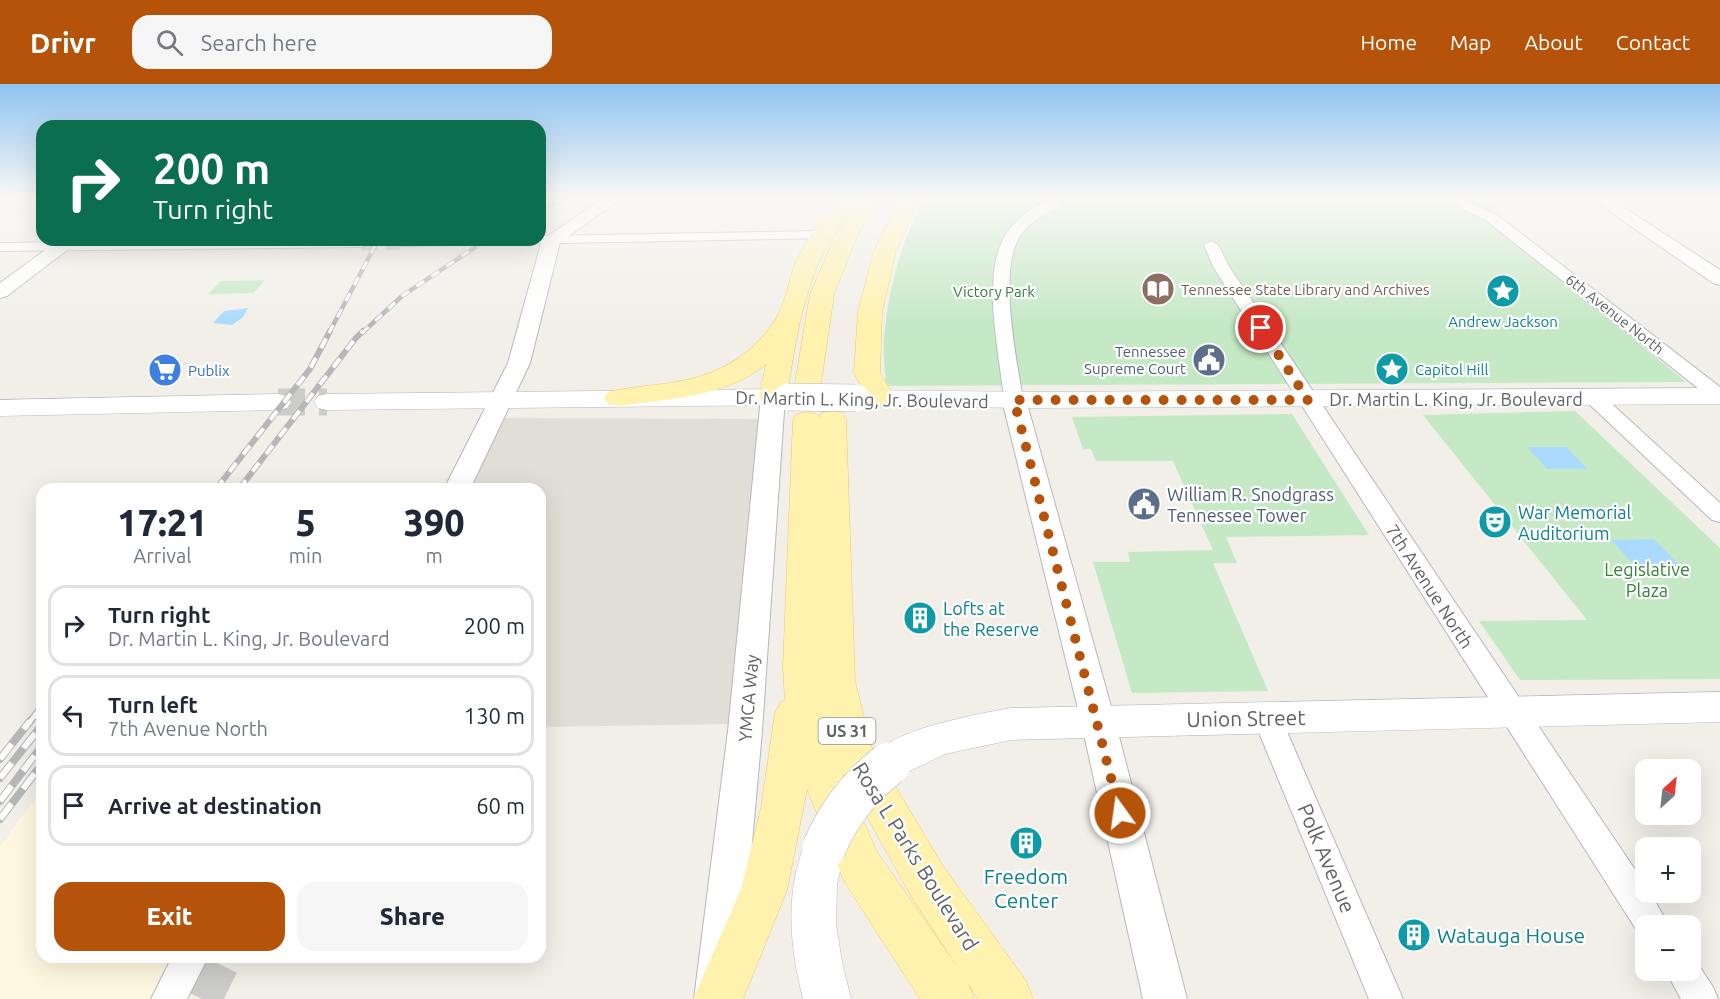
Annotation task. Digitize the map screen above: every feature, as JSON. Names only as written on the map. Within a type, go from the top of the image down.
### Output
[{"type":"main road","points":[[618,398],[723,378],[745,367],[768,347],[787,319],[817,240]]},
{"type":"main road","name":"Rosa L Parks Boulevard","points":[[845,240],[822,294],[822,399],[836,681],[851,750],[927,881],[1008,999]]},
{"type":"main road","name":"Rosa L Parks Boulevard","points":[[864,240],[847,280],[822,399],[802,667],[809,744],[860,866],[949,999]]},
{"type":"main road","points":[[787,319],[822,399],[867,373],[870,312],[885,250],[890,240]]},
{"type":"main road","name":"Dr. Martin L. King, Jr. Boulevard","points":[[327,402],[618,398],[1308,400],[1720,396]]},
{"type":"main road","points":[[0,408],[278,402]]},
{"type":"main road","points":[[717,999],[764,890],[783,808],[802,667]]},
{"type":"main road","name":"Union Street","points":[[828,999],[814,933],[813,900],[815,872],[824,848],[836,818],[870,777],[924,743],[969,731],[1011,724],[1720,707]]},
{"type":"street","points":[[1011,240],[1002,253],[999,288],[1014,400],[1098,721],[1165,999]]},
{"type":"street","name":"6th Avenue North","points":[[1520,240],[1720,396]]},
{"type":"street","points":[[1662,240],[1720,279]]},
{"type":"street","points":[[0,247],[36,245]]},
{"type":"street","name":"7th Avenue North","points":[[1210,245],[1222,268],[1646,915]]},
{"type":"street","points":[[0,292],[62,246]]},
{"type":"street","points":[[460,483],[519,363],[542,246]]},
{"type":"street","points":[[1594,398],[1715,505]]},
{"type":"street","name":"YMCA Way","points":[[717,999],[745,731],[822,399]]},
{"type":"street","name":"Polk Avenue","points":[[1267,718],[1386,999]]},
{"type":"street","points":[[168,999],[187,963]]},
{"type":"street","points":[[1690,981],[1701,999]]},
{"type":"shaded area","points":[[500,418],[765,419],[728,724],[546,727],[546,483],[469,483]]},
{"type":"shaded area","points":[[36,797],[36,963],[199,963],[179,999],[0,999],[0,846]]},
{"type":"green space","name":"Victory Park","points":[[906,240],[1512,240],[1686,382],[886,386],[884,339],[889,302]]},
{"type":"green space","points":[[265,280],[253,293],[208,294],[221,281]]},
{"type":"green space","name":"Legislative Plaza","points":[[1575,411],[1720,548],[1720,679],[1520,680],[1479,621],[1587,620],[1423,415]]},
{"type":"green space","name":"William R. Snodgrass Tennessee Tower","points":[[1292,414],[1369,535],[1226,537],[1237,563],[1213,563],[1268,691],[1132,693],[1093,562],[1130,562],[1128,552],[1213,550],[1173,461],[1096,461],[1091,449],[1083,449],[1072,417]]},
{"type":"water","points":[[248,308],[243,317],[232,325],[213,323],[224,311]]},
{"type":"water","points":[[1527,447],[1566,447],[1587,469],[1547,469]]},
{"type":"water","points":[[1654,539],[1681,567],[1636,567],[1611,540]]},
{"type":"tunnel","points":[[278,402],[327,402]]},
{"type":"tunnel","points":[[202,999],[220,963]]},
{"type":"railway","points":[[329,333],[375,246]]},
{"type":"railway","points":[[362,333],[402,296],[477,246]]},
{"type":"railway","points":[[221,483],[310,369],[330,331]]},
{"type":"railway","points":[[244,483],[363,331]]},
{"type":"railway","points":[[29,723],[36,714]]},
{"type":"railway","points":[[0,759],[30,721]]},
{"type":"railway","points":[[0,778],[36,733]]},
{"type":"railway","points":[[0,801],[36,754]]},
{"type":"railway","points":[[0,819],[36,772]]},
{"type":"place","name":"Tennessee State Library and Archives","points":[[1158,289]]},
{"type":"place","name":"Andrew Jackson","points":[[1503,291]]},
{"type":"place","name":"Tennessee Supreme Court","points":[[1209,360]]},
{"type":"place","name":"Capitol Hill","points":[[1392,369]]},
{"type":"place","name":"Publix","points":[[165,370]]},
{"type":"place","name":"William R. Snodgrass Tennessee Tower","points":[[1144,504]]},
{"type":"place","name":"War Memorial Auditorium","points":[[1495,522]]},
{"type":"place","name":"Lofts at the Reserve","points":[[920,618]]},
{"type":"place","name":"Freedom Center","points":[[1026,843]]},
{"type":"place","name":"Watauga House","points":[[1414,935]]},
{"type":"route","points":[[1120,813],[1014,400],[1308,400],[1261,328]]}]
